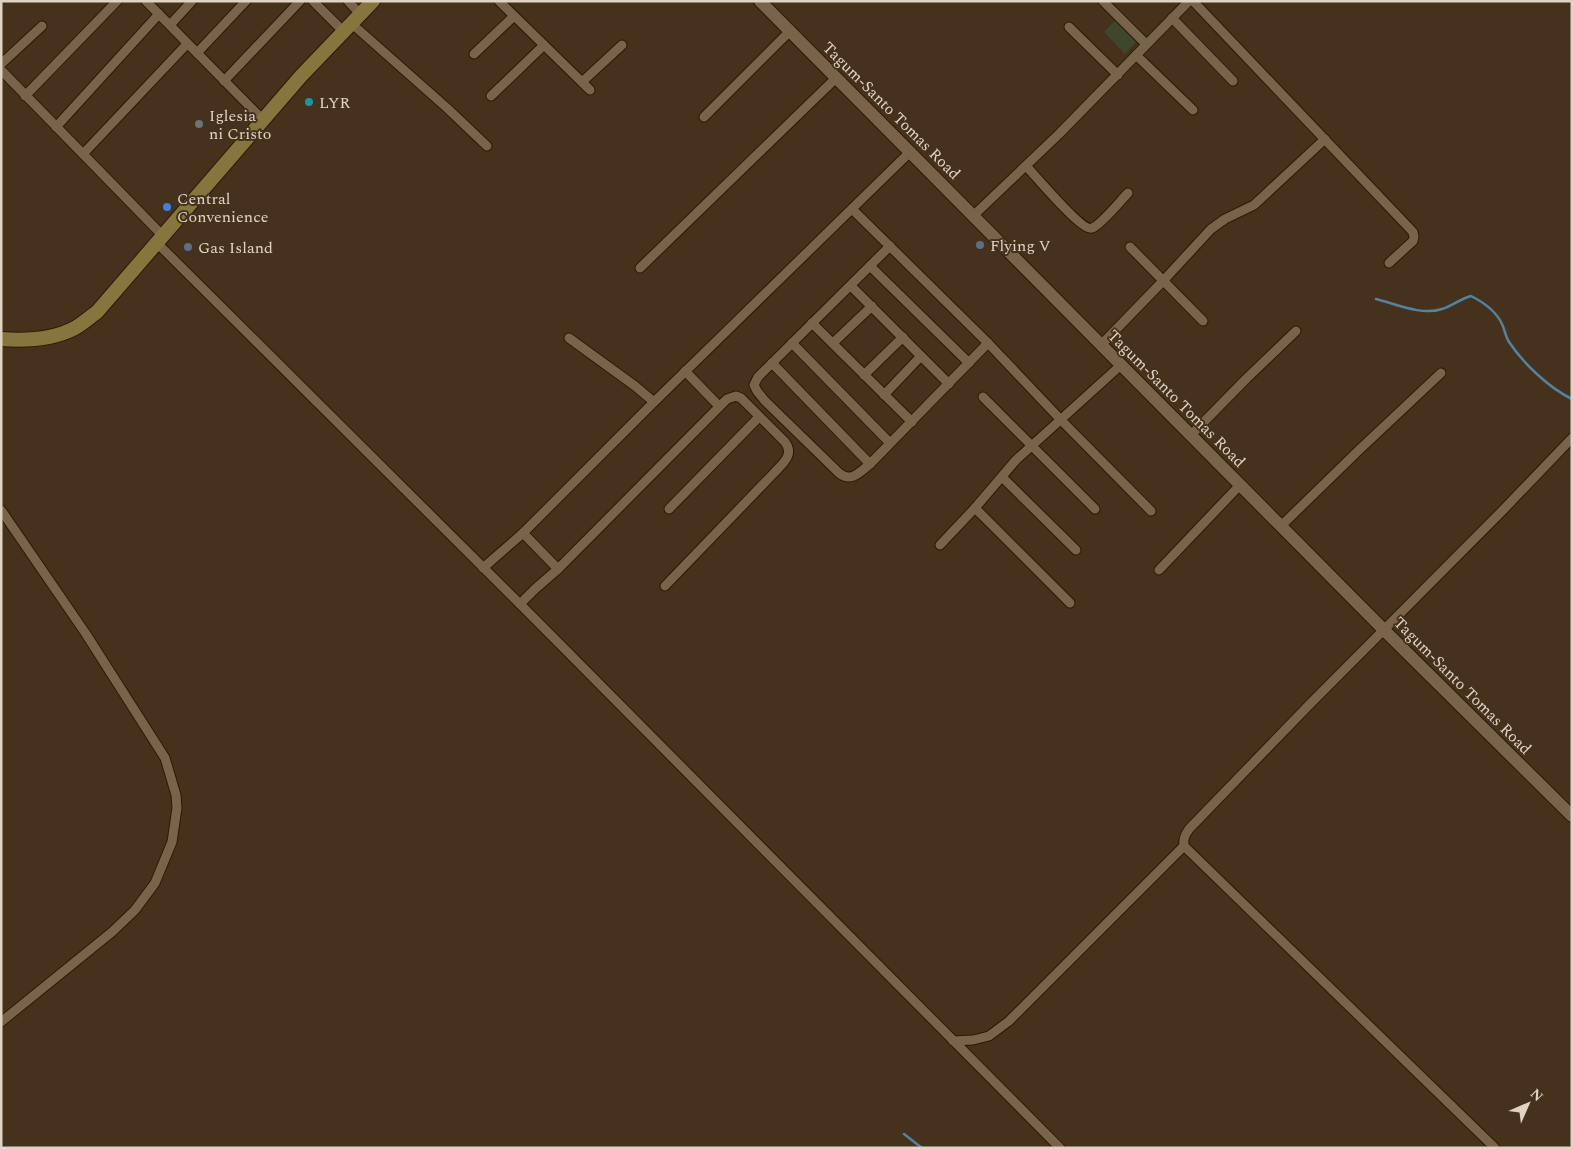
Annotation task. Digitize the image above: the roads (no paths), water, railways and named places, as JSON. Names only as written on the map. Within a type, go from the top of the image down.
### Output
[{"type":"main road","points":[[1,339],[28,341],[55,336],[75,328],[97,312],[301,76],[373,1]]},
{"type":"main road","name":"Tagum-Santo Tomas Road","points":[[760,1],[1383,629],[1572,816]]},
{"type":"street","points":[[25,96],[117,1]]},
{"type":"street","points":[[146,1],[263,120]]},
{"type":"street","points":[[170,25],[192,1]]},
{"type":"street","points":[[197,54],[246,1]]},
{"type":"street","points":[[224,80],[300,1]]},
{"type":"street","points":[[312,1],[351,22],[487,146]]},
{"type":"street","points":[[348,1],[351,22]]},
{"type":"street","points":[[499,1],[590,90]]},
{"type":"street","points":[[1103,1],[1146,44]]},
{"type":"street","points":[[973,216],[1026,166],[1191,1],[1413,232],[1413,241],[1389,263]]},
{"type":"street","points":[[56,126],[160,14]]},
{"type":"street","points":[[474,54],[514,16]]},
{"type":"street","points":[[1172,18],[1233,81]]},
{"type":"street","points":[[1,64],[42,26]]},
{"type":"street","points":[[1069,27],[1118,75]]},
{"type":"street","points":[[704,117],[790,32]]},
{"type":"street","points":[[83,154],[187,44]]},
{"type":"street","points":[[491,96],[544,45]]},
{"type":"street","points":[[582,82],[622,45]]},
{"type":"street","points":[[1136,56],[1192,110]]},
{"type":"street","points":[[1,70],[83,154],[160,240],[1060,1148]]},
{"type":"street","points":[[640,268],[836,78]]},
{"type":"street","points":[[1101,345],[1163,282],[1211,229],[1225,219],[1254,205],[1325,139]]},
{"type":"street","points":[[483,568],[523,533],[685,370],[910,152]]},
{"type":"street","points":[[1026,166],[1077,220],[1087,228],[1092,228],[1101,221],[1128,193]]},
{"type":"street","points":[[852,209],[988,343],[1151,511]]},
{"type":"street","points":[[890,246],[758,377],[754,385],[766,401],[844,477],[852,478],[870,464],[988,343]]},
{"type":"street","points":[[1130,247],[1203,321]]},
{"type":"street","points":[[870,266],[969,363]]},
{"type":"street","points":[[851,286],[949,384]]},
{"type":"street","points":[[833,343],[872,306]]},
{"type":"street","points":[[812,323],[912,422]]},
{"type":"street","points":[[1191,435],[1296,331]]},
{"type":"street","points":[[864,375],[903,337]]},
{"type":"street","points":[[569,338],[654,402]]},
{"type":"street","points":[[792,343],[890,444]]},
{"type":"street","points":[[884,395],[921,356]]},
{"type":"street","points":[[772,363],[870,464]]},
{"type":"street","points":[[940,545],[1032,446],[1121,365]]},
{"type":"street","points":[[685,370],[719,406]]},
{"type":"street","points":[[1281,526],[1441,373]]},
{"type":"street","points":[[520,604],[558,569],[719,406],[727,399],[736,396],[741,398],[785,442],[789,447],[789,456],[665,586]]},
{"type":"street","points":[[983,397],[1095,509]]},
{"type":"street","points":[[668,509],[759,417]]},
{"type":"street","points":[[1495,1148],[1184,846],[1183,842],[1189,829],[1572,438]]},
{"type":"street","points":[[1002,477],[1076,550]]},
{"type":"street","points":[[1159,570],[1240,485]]},
{"type":"street","points":[[975,508],[1070,603]]},
{"type":"street","points":[[1,510],[86,634],[165,758],[176,795],[177,808],[172,842],[155,883],[135,910],[112,932],[1,1022]]},
{"type":"street","points":[[523,533],[558,569]]},
{"type":"street","points":[[953,1041],[973,1040],[989,1036],[1009,1021],[1184,846]]},
{"type":"waterway","points":[[1376,299],[1418,310],[1434,311],[1471,296],[1493,311],[1502,324],[1509,342],[1529,366],[1546,382],[1572,399]]},
{"type":"waterway","points":[[904,1134],[922,1148]]},
{"type":"place","name":"LYR","points":[[309,102]]},
{"type":"place","name":"Iglesia ni Cristo","points":[[199,124]]},
{"type":"place","name":"Central Convenience","points":[[167,207]]},
{"type":"place","name":"Flying V","points":[[980,245]]},
{"type":"place","name":"Gas Island","points":[[188,247]]}]
